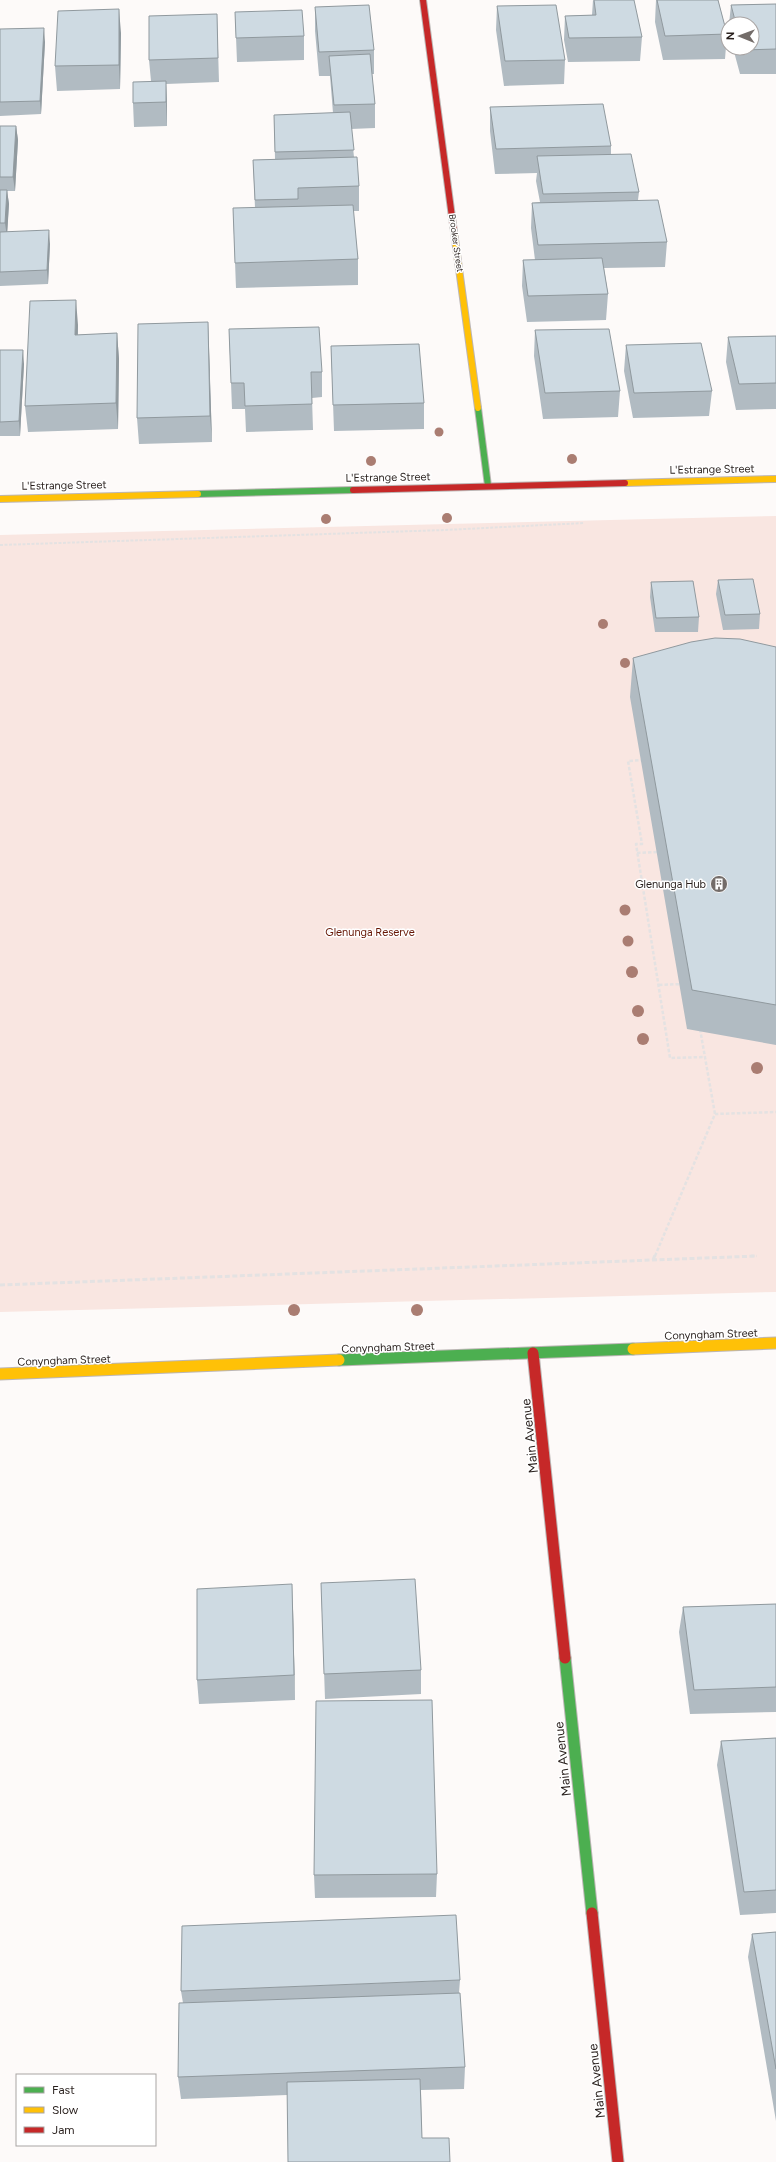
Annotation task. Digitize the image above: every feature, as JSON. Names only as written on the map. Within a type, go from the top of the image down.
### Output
[{"type":"street","name":"Brooker Street","points":[[423,0],[488,486]]},
{"type":"street","name":"L'Estrange Street","points":[[0,499],[776,479]]},
{"type":"street","name":"Conyngham Street","points":[[0,1374],[776,1343]]},
{"type":"street","name":"Main Avenue","points":[[534,1353],[618,2162]]},
{"type":"path","points":[[0,545],[445,530],[590,522]]},
{"type":"path","points":[[648,760],[628,761],[642,844],[636,844],[670,1058],[705,1057]]},
{"type":"path","points":[[638,853],[662,852]]},
{"type":"path","points":[[659,985],[685,984]]},
{"type":"path","points":[[654,1260],[715,1114],[699,1025]]},
{"type":"path","points":[[715,1114],[776,1112]]},
{"type":"path","points":[[0,1285],[757,1256]]},
{"type":"green space","name":"Glenunga Reserve","points":[[776,516],[776,1292],[0,1312],[0,535]]},
{"type":"building","points":[[594,0],[634,0],[642,37],[569,38],[565,16],[596,15]]},
{"type":"building","points":[[657,0],[718,0],[722,16],[720,16],[720,34],[665,36]]},
{"type":"building","points":[[776,4],[776,49],[760,49],[760,16],[734,16],[731,5]]},
{"type":"building","points":[[369,5],[374,50],[319,52],[315,7]]},
{"type":"building","points":[[556,5],[565,60],[505,61],[497,6]]},
{"type":"building","points":[[119,9],[119,65],[55,66],[58,11]]},
{"type":"building","points":[[302,10],[304,36],[236,38],[235,12]]},
{"type":"building","points":[[217,14],[218,58],[149,60],[149,16]]},
{"type":"building","points":[[44,28],[40,101],[0,102],[0,29]]},
{"type":"building","points":[[370,54],[375,104],[334,105],[329,56]]},
{"type":"building","points":[[166,81],[166,102],[133,103],[133,82]]},
{"type":"building","points":[[603,104],[611,146],[496,149],[490,107]]},
{"type":"building","points":[[350,112],[354,150],[275,152],[274,115]]},
{"type":"building","points":[[0,126],[16,126],[13,177],[0,177]]},
{"type":"building","points":[[631,154],[639,192],[543,194],[537,156]]},
{"type":"building","points":[[357,157],[359,186],[298,188],[298,199],[255,200],[253,160]]},
{"type":"building","points":[[0,190],[7,190],[5,223],[0,223]]},
{"type":"building","points":[[658,200],[667,242],[538,245],[532,203]]},
{"type":"building","points":[[353,205],[358,259],[235,263],[233,208]]},
{"type":"building","points":[[49,230],[47,270],[0,272],[0,232]]},
{"type":"building","points":[[602,258],[608,294],[528,296],[523,260]]},
{"type":"building","points":[[76,300],[75,335],[117,333],[116,403],[25,406],[30,301]]},
{"type":"building","points":[[208,322],[210,416],[137,418],[138,324]]},
{"type":"building","points":[[319,327],[322,372],[311,372],[312,404],[245,406],[244,383],[231,383],[229,329]]},
{"type":"building","points":[[609,329],[620,391],[545,393],[535,330]]},
{"type":"building","points":[[776,336],[776,383],[739,384],[728,337]]},
{"type":"building","points":[[701,343],[712,391],[634,393],[626,345]]},
{"type":"building","points":[[419,344],[424,403],[333,405],[331,346]]},
{"type":"building","points":[[0,350],[23,350],[19,421],[0,422]]},
{"type":"building","points":[[753,579],[760,614],[725,615],[718,580]]},
{"type":"building","points":[[693,581],[699,617],[656,618],[651,582]]},
{"type":"building","name":"Glenunga Hub","points":[[715,638],[740,639],[776,647],[776,1005],[692,990],[633,658],[691,642]]},
{"type":"building","points":[[415,1579],[421,1670],[324,1674],[321,1583]]},
{"type":"building","points":[[292,1584],[294,1675],[197,1680],[197,1589]]},
{"type":"building","points":[[776,1604],[776,1687],[694,1690],[683,1607]]},
{"type":"building","points":[[432,1700],[437,1874],[314,1875],[316,1701]]},
{"type":"building","points":[[776,1738],[776,1890],[744,1892],[721,1741]]},
{"type":"building","points":[[456,1915],[460,1980],[181,1991],[182,1926]]},
{"type":"building","points":[[776,1932],[776,2069],[752,1934]]},
{"type":"building","points":[[460,1993],[465,2067],[178,2077],[179,2003]]},
{"type":"building","points":[[420,2079],[422,2138],[449,2138],[450,2162],[288,2162],[287,2082]]},
{"type":"traffic: fast","points":[[478,408],[488,486]]},
{"type":"traffic: fast","points":[[198,494],[353,490]]},
{"type":"traffic: fast","points":[[339,1360],[633,1349]]},
{"type":"traffic: fast","points":[[565,1658],[592,1913]]},
{"type":"traffic: slow","points":[[454,232],[478,408]]},
{"type":"traffic: slow","points":[[625,483],[776,479]]},
{"type":"traffic: slow","points":[[0,499],[198,494]]},
{"type":"traffic: slow","points":[[633,1349],[776,1343]]},
{"type":"traffic: slow","points":[[0,1374],[339,1360]]},
{"type":"traffic: jam","points":[[423,0],[454,232]]},
{"type":"traffic: jam","points":[[353,490],[625,483]]},
{"type":"traffic: jam","points":[[533,1353],[565,1658]]},
{"type":"traffic: jam","points":[[592,1913],[618,2162]]},
{"type":"place","name":"Glenunga Hub","points":[[719,884]]}]
